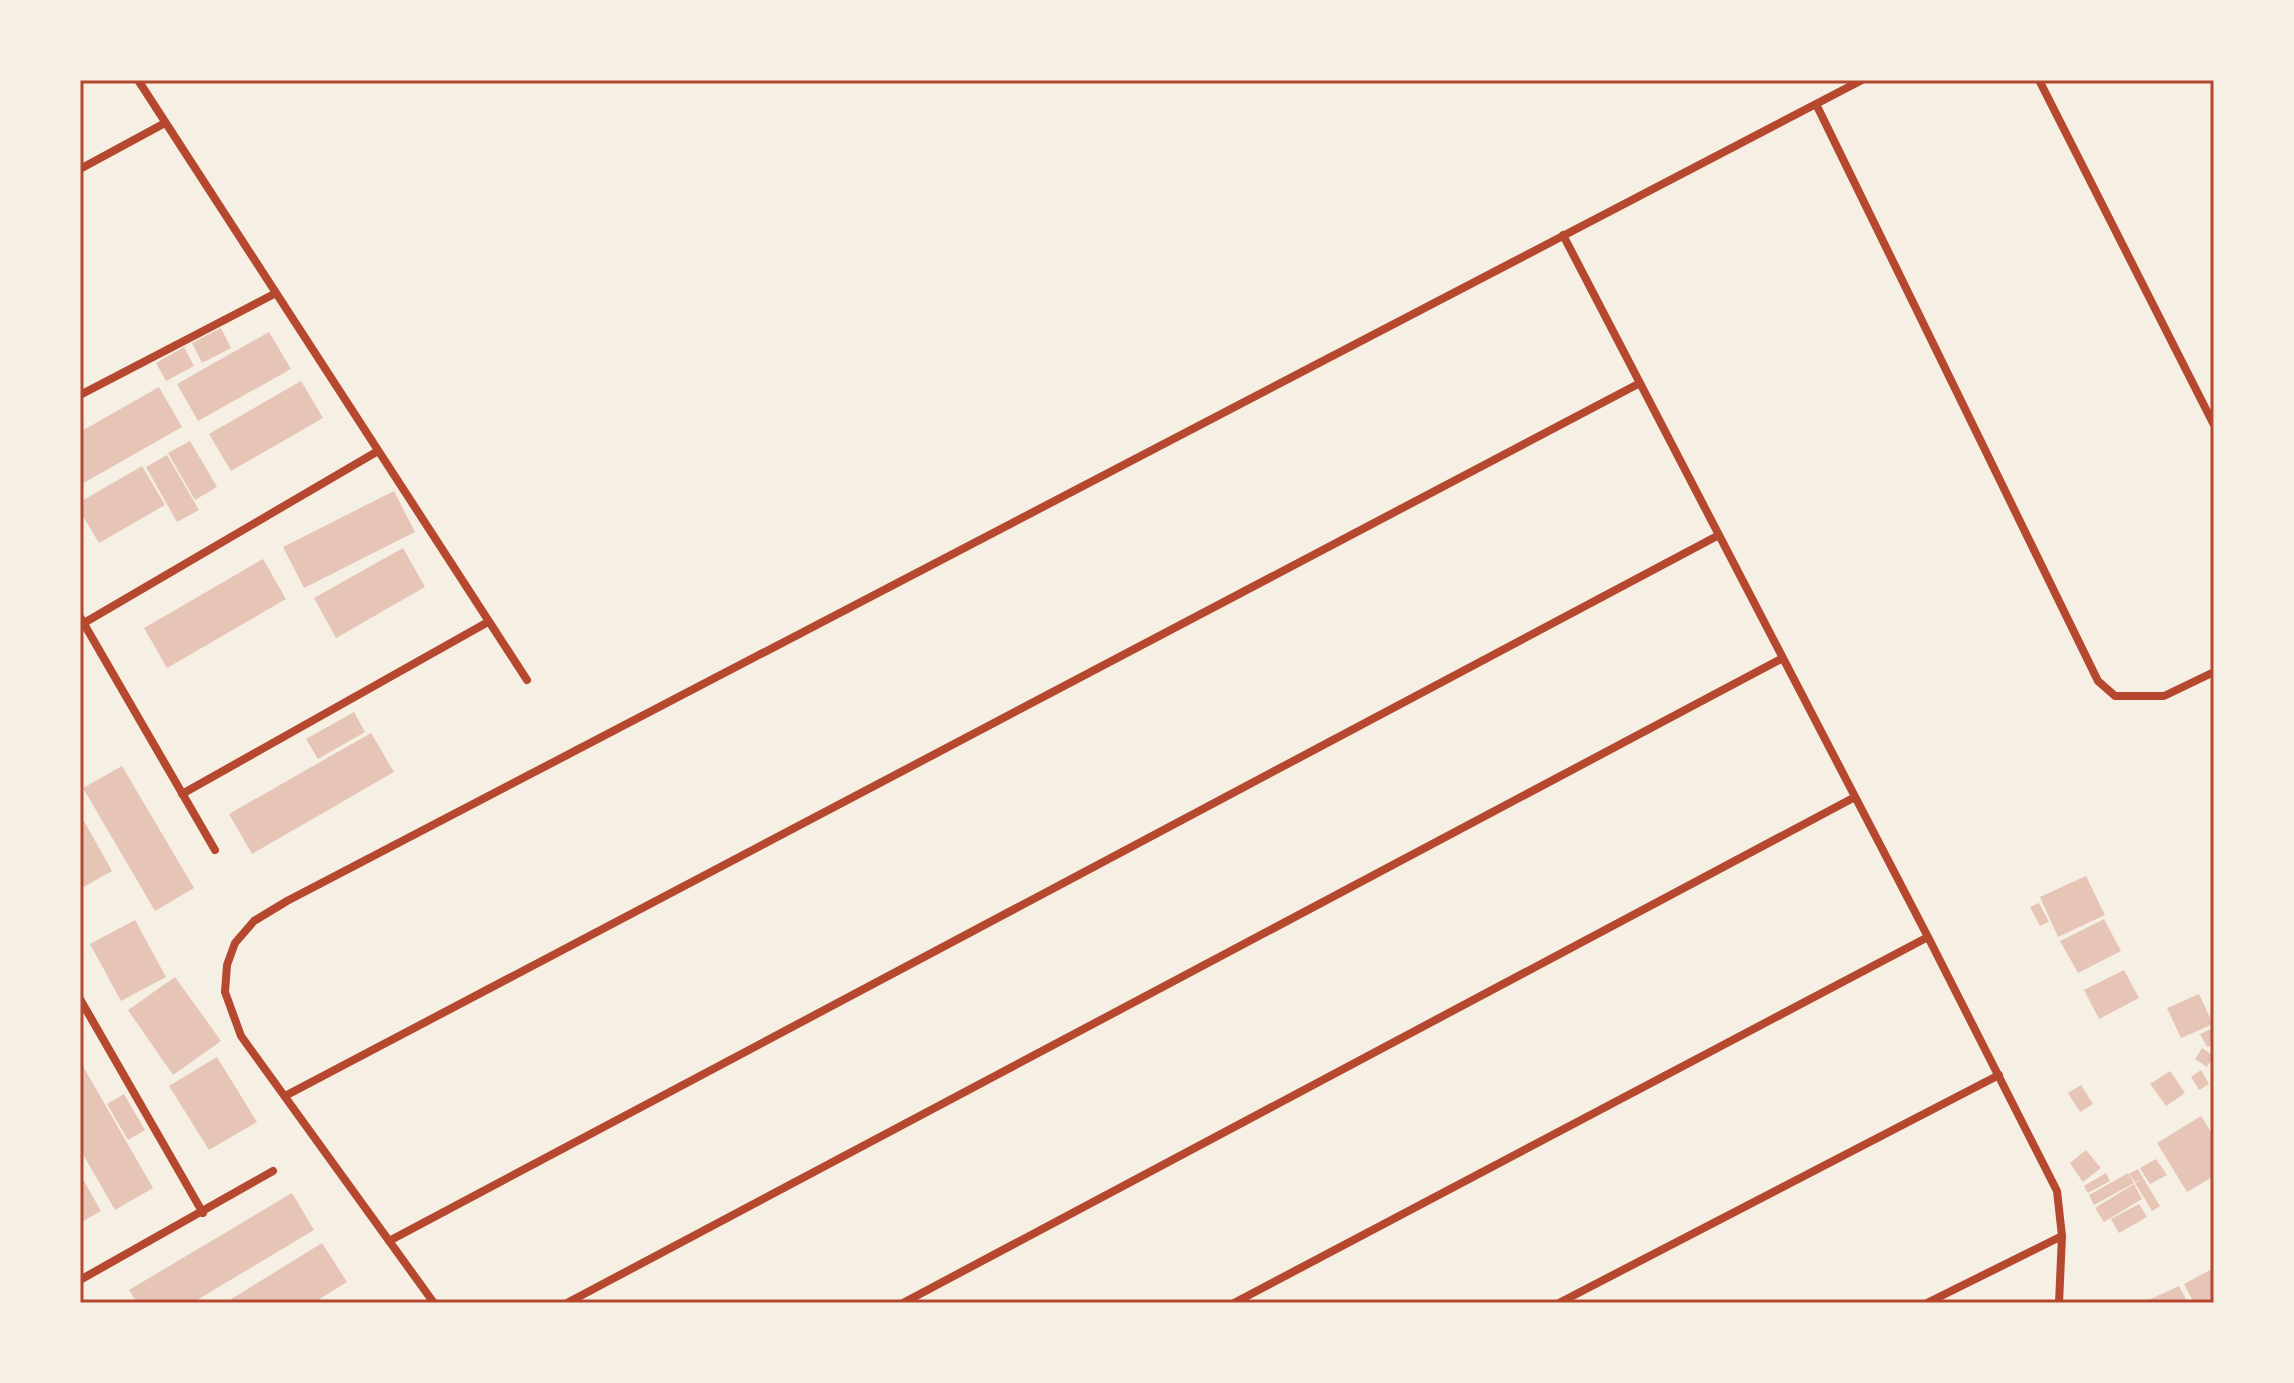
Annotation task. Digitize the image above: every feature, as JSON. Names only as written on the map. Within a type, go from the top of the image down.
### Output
[{"type":"street","points":[[138,80],[527,680]]},
{"type":"street","points":[[434,1303],[241,1036],[225,992],[227,965],[235,943],[254,921],[287,901],[1862,80]]},
{"type":"street","points":[[2039,80],[2214,425]]},
{"type":"street","points":[[1816,104],[2098,681],[2115,696],[2164,696],[2214,672]]},
{"type":"street","points":[[80,169],[165,123]]},
{"type":"street","points":[[1563,235],[2057,1191],[2062,1236],[2059,1303]]},
{"type":"street","points":[[80,395],[276,293]]},
{"type":"street","points":[[285,1096],[1640,383]]},
{"type":"street","points":[[215,850],[82,620],[378,451]]},
{"type":"street","points":[[389,1241],[1719,535]]},
{"type":"street","points":[[182,794],[488,622]]},
{"type":"street","points":[[567,1303],[1783,658]]},
{"type":"street","points":[[903,1303],[1855,797]]},
{"type":"street","points":[[1234,1303],[1928,937]]},
{"type":"street","points":[[80,999],[203,1213]]},
{"type":"street","points":[[1559,1303],[1999,1075]]},
{"type":"street","points":[[80,1280],[273,1171]]},
{"type":"street","points":[[1927,1303],[2062,1236]]},
{"type":"building","points":[[221,328],[231,348],[202,363],[192,343]]},
{"type":"building","points":[[269,332],[291,369],[198,421],[177,384]]},
{"type":"building","points":[[184,347],[194,366],[166,381],[156,363]]},
{"type":"building","points":[[301,381],[323,418],[231,471],[209,434]]},
{"type":"building","points":[[159,387],[182,427],[80,485],[80,432]]},
{"type":"building","points":[[190,441],[217,487],[195,500],[168,453]]},
{"type":"building","points":[[167,455],[199,510],[177,522],[146,467]]},
{"type":"building","points":[[142,466],[165,505],[99,543],[80,511],[80,502]]},
{"type":"building","points":[[394,491],[415,532],[304,588],[283,547]]},
{"type":"building","points":[[403,548],[425,587],[336,638],[314,598]]},
{"type":"building","points":[[263,559],[286,599],[167,668],[144,628]]},
{"type":"building","points":[[354,712],[365,732],[318,759],[306,739]]},
{"type":"building","points":[[371,733],[394,772],[252,854],[229,814]]},
{"type":"building","points":[[122,766],[194,888],[155,911],[83,788]]},
{"type":"building","points":[[80,814],[112,871],[80,889]]},
{"type":"building","points":[[2086,876],[2105,915],[2058,937],[2040,897]]},
{"type":"building","points":[[2039,903],[2049,922],[2040,926],[2030,907]]},
{"type":"building","points":[[2104,919],[2121,951],[2078,973],[2060,941]]},
{"type":"building","points":[[135,920],[166,977],[121,1001],[90,944]]},
{"type":"building","points":[[2124,970],[2139,998],[2099,1019],[2084,990]]},
{"type":"building","points":[[175,977],[221,1041],[173,1075],[128,1010]]},
{"type":"building","points":[[2199,994],[2213,1024],[2181,1038],[2167,1008]]},
{"type":"building","points":[[2213,1028],[2214,1044],[2207,1047],[2200,1034]]},
{"type":"building","points":[[2202,1048],[2214,1056],[2207,1067],[2195,1059]]},
{"type":"building","points":[[217,1057],[257,1122],[209,1150],[169,1086]]},
{"type":"building","points":[[80,1061],[153,1188],[115,1210],[80,1149]]},
{"type":"building","points":[[2201,1070],[2209,1084],[2199,1090],[2191,1077]]},
{"type":"building","points":[[2170,1071],[2185,1093],[2166,1106],[2150,1084]]},
{"type":"building","points":[[2081,1085],[2093,1104],[2080,1112],[2068,1093]]},
{"type":"building","points":[[124,1094],[145,1130],[128,1140],[107,1104]]},
{"type":"building","points":[[2201,1116],[2214,1137],[2214,1176],[2187,1192],[2157,1143]]},
{"type":"building","points":[[2086,1150],[2101,1168],[2083,1182],[2070,1163]]},
{"type":"building","points":[[2156,1159],[2167,1175],[2150,1184],[2140,1168]]},
{"type":"building","points":[[2138,1169],[2143,1178],[2135,1182],[2129,1174]]},
{"type":"building","points":[[2106,1173],[2110,1181],[2088,1193],[2084,1186]]},
{"type":"building","points":[[2128,1173],[2134,1183],[2094,1205],[2089,1195]]},
{"type":"building","points":[[80,1174],[101,1211],[80,1223]]},
{"type":"building","points":[[2143,1178],[2160,1206],[2152,1211],[2135,1183]]},
{"type":"building","points":[[2134,1184],[2142,1199],[2104,1222],[2095,1208]]},
{"type":"building","points":[[292,1193],[314,1230],[192,1303],[137,1303],[129,1290]]},
{"type":"building","points":[[2139,1204],[2147,1217],[2119,1233],[2111,1219]]},
{"type":"building","points":[[322,1243],[347,1282],[313,1303],[225,1303]]},
{"type":"building","points":[[2214,1268],[2214,1302],[2194,1303],[2184,1284]]},
{"type":"building","points":[[2179,1286],[2188,1303],[2142,1303]]}]
